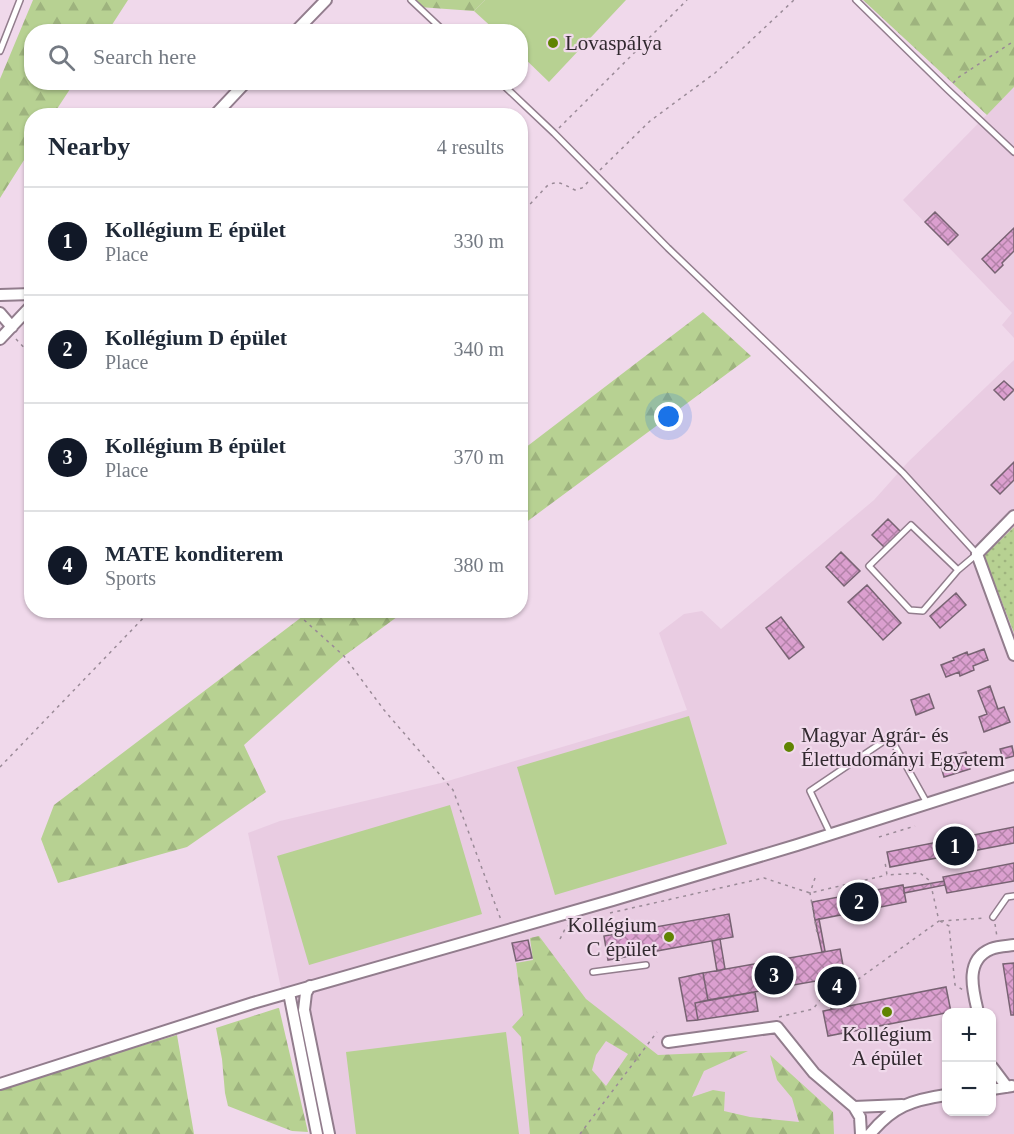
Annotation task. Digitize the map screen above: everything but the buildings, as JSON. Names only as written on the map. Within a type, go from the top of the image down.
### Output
[{"type":"street","points":[[303,24],[326,0]]},
{"type":"street","points":[[222,108],[238,90]]},
{"type":"street","points":[[0,295],[24,294]]},
{"type":"street","points":[[0,313],[7,332],[24,314]]},
{"type":"street","points":[[1014,516],[977,554],[1014,655]]},
{"type":"street","points":[[0,1084],[253,1003],[613,900],[1014,776]]},
{"type":"street","points":[[977,1008],[972,982],[974,967],[990,949],[1014,945]]},
{"type":"street","points":[[310,986],[306,993],[304,1010],[329,1134]]},
{"type":"street","points":[[290,993],[317,1134]]},
{"type":"street","points":[[668,1042],[777,1027],[814,1073],[854,1107],[860,1117],[861,1134]]},
{"type":"street","points":[[996,1071],[1011,1087]]},
{"type":"street","points":[[996,1089],[1011,1087]]},
{"type":"street","points":[[854,1107],[903,1105],[942,1096]]},
{"type":"street","points":[[870,1134],[879,1123],[903,1105]]},
{"type":"lane","points":[[0,51],[20,0]]},
{"type":"lane","points":[[411,0],[436,24]]},
{"type":"lane","points":[[856,0],[1014,152]]},
{"type":"lane","points":[[508,90],[528,108]]},
{"type":"lane","points":[[528,108],[668,248],[903,473],[977,554],[958,570],[923,611],[910,610],[869,566],[911,525],[958,570]]},
{"type":"lane","points":[[831,834],[810,791],[890,737],[927,803]]},
{"type":"lane","points":[[993,917],[1006,897],[1014,896]]},
{"type":"lane","points":[[592,972],[646,965]]},
{"type":"path","points":[[554,133],[687,0]]},
{"type":"path","points":[[528,206],[551,184],[561,183],[574,190],[579,189],[650,121],[715,73],[794,0]]},
{"type":"path","points":[[947,89],[959,77],[1014,41]]},
{"type":"path","points":[[7,332],[24,348]]},
{"type":"path","points":[[0,767],[143,618]]},
{"type":"path","points":[[302,618],[344,656],[384,710],[453,790],[504,930]]},
{"type":"path","points":[[879,837],[915,826]]},
{"type":"path","points":[[885,862],[887,874]]},
{"type":"path","points":[[605,914],[764,878],[810,893],[887,874],[920,873],[930,881],[939,921]]},
{"type":"path","points":[[815,878],[810,893],[817,933]]},
{"type":"path","points":[[777,1027],[779,1016],[813,1009],[821,999],[839,993],[939,921],[993,917],[1000,947]]},
{"type":"path","points":[[939,921],[949,926],[955,985],[974,997]]},
{"type":"path","points":[[560,939],[566,927],[572,922]]},
{"type":"path","points":[[580,1134],[657,1032]]},
{"type":"shaded area","points":[[1014,87],[1014,338],[1002,325],[1012,313],[903,200]]},
{"type":"shaded area","name":"Magyar Agrár- és Élettudományi Egyetem","points":[[1014,360],[1014,527],[984,557],[1014,633],[1014,1134],[312,1134],[248,833],[280,821],[441,783],[687,710],[659,633],[684,614],[702,611],[721,629],[874,500],[908,462]]},
{"type":"green space","points":[[33,0],[128,0],[113,24],[24,24],[24,90],[69,90],[58,108],[24,108],[24,160],[0,198],[0,79]]},
{"type":"green space","points":[[411,0],[485,0],[474,11],[419,7]]},
{"type":"green space","name":"Lovaspálya","points":[[485,0],[626,0],[549,82],[528,62],[528,24],[488,24],[474,11]]},
{"type":"green space","points":[[863,0],[1014,0],[1014,87],[987,115]]},
{"type":"green space","points":[[703,312],[751,356],[528,521],[528,446]]},
{"type":"green space","points":[[1014,527],[1014,633],[984,556]]},
{"type":"green space","points":[[300,618],[396,618],[344,656],[244,745],[266,792],[187,847],[58,883],[41,839],[54,805]]},
{"type":"green space","points":[[689,716],[727,844],[555,895],[517,767]]},
{"type":"green space","points":[[450,805],[482,914],[309,965],[277,856]]},
{"type":"green space","points":[[539,936],[586,999],[658,1055],[748,1051],[704,1071],[692,1097],[713,1090],[725,1092],[724,1111],[750,1117],[799,1122],[792,1098],[777,1080],[770,1055],[833,1112],[834,1134],[530,1134],[521,1037],[512,1027],[523,1015],[516,963],[533,960],[530,938]],"holes":[[[606,1041],[628,1054],[606,1086],[592,1070],[596,1055]]]},
{"type":"green space","points":[[279,1008],[308,1132],[292,1131],[228,1106],[216,1028]]},
{"type":"green space","points":[[506,1032],[519,1134],[356,1134],[346,1052]]},
{"type":"green space","points":[[177,1035],[194,1134],[0,1134],[0,1088]]},
{"type":"place","name":"Lovaspálya","points":[[553,43]]},
{"type":"place","name":"Magyar Agrár- és Élettudományi Egyetem","points":[[789,747]]},
{"type":"place","name":"Kollégium E épület","points":[[955,846]]},
{"type":"place","name":"Kollégium D épület","points":[[859,902]]},
{"type":"place","name":"Kollégium C épület","points":[[669,937]]},
{"type":"place","name":"Kollégium B épület","points":[[774,975]]},
{"type":"place","name":"MATE konditerem","points":[[837,986]]},
{"type":"place","name":"Kollégium A épület","points":[[887,1012]]}]
